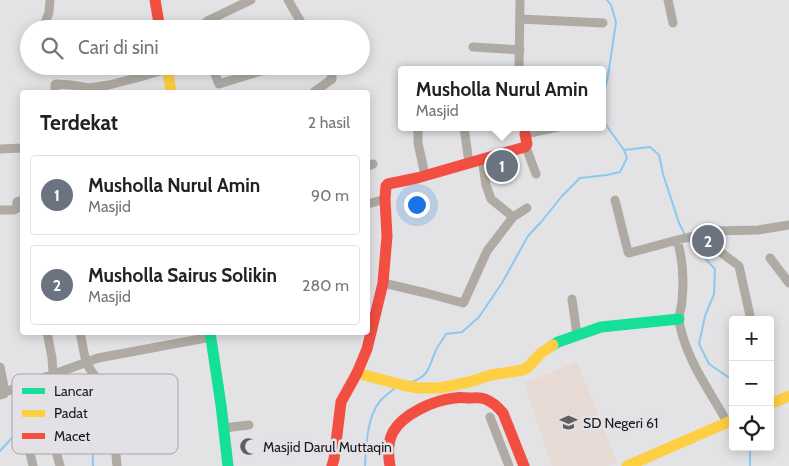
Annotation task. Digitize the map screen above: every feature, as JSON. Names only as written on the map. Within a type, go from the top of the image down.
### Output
[{"type":"street","points":[[47,20],[50,0]]},
{"type":"street","points":[[155,0],[158,20]]},
{"type":"street","points":[[210,20],[251,0]]},
{"type":"street","points":[[288,0],[300,20]]},
{"type":"street","points":[[518,66],[520,0]]},
{"type":"street","points":[[668,0],[672,23]]},
{"type":"street","points":[[520,19],[603,23]]},
{"type":"street","points":[[473,47],[520,50]]},
{"type":"street","points":[[55,89],[71,85],[89,88],[109,85],[148,75]]},
{"type":"street","points":[[168,75],[171,90]]},
{"type":"street","points":[[216,75],[219,84],[248,75]]},
{"type":"street","points":[[317,90],[332,79],[331,75]]},
{"type":"street","points":[[418,131],[418,142],[425,176]]},
{"type":"street","points":[[465,131],[469,163]]},
{"type":"street","points":[[524,131],[526,147],[536,174]]},
{"type":"street","points":[[332,466],[342,402],[367,349],[383,283],[387,236],[385,199],[387,185],[526,147]]},
{"type":"street","points":[[0,149],[20,148]]},
{"type":"street","points":[[482,159],[486,185],[491,199],[512,217]]},
{"type":"street","points":[[370,203],[385,199]]},
{"type":"street","points":[[614,200],[629,253],[717,231],[758,230],[789,225]]},
{"type":"street","points":[[0,210],[14,210],[16,209],[17,202],[20,201]]},
{"type":"street","points":[[383,283],[463,303],[487,251],[512,217],[527,208]]},
{"type":"street","points":[[717,231],[719,251],[739,266],[750,316]]},
{"type":"street","points":[[683,238],[681,253],[683,286],[679,319],[692,361],[699,375],[729,420]]},
{"type":"street","points":[[770,258],[789,283]]},
{"type":"street","points":[[572,299],[577,335]]},
{"type":"street","points":[[357,373],[418,388],[440,388],[470,382],[490,375],[523,370],[548,347],[601,327],[679,319]]},
{"type":"street","points":[[48,335],[53,373],[106,356],[210,335],[228,466]]},
{"type":"street","points":[[81,335],[86,363],[93,374]]},
{"type":"street","points":[[0,367],[2,394]]},
{"type":"street","points":[[774,402],[789,396]]},
{"type":"street","points":[[390,466],[388,448],[394,429],[414,412],[448,398],[459,397],[486,399],[499,407],[524,466]]},
{"type":"street","points":[[490,417],[509,466]]},
{"type":"street","points":[[629,466],[729,421]]},
{"type":"street","points":[[224,428],[249,425]]},
{"type":"shaded area","name":"SD Negeri 61","points":[[577,362],[617,462],[607,466],[552,466],[524,383]]},
{"type":"waterway","points":[[606,85],[616,22],[611,5],[607,0]]},
{"type":"waterway","points":[[606,125],[624,150],[650,147],[659,155],[663,174],[679,223],[685,235]]},
{"type":"waterway","points":[[411,382],[426,373],[437,348],[446,334],[462,332],[479,317],[502,283],[528,236],[562,196],[580,178],[620,172],[627,158],[624,150]]},
{"type":"waterway","points":[[689,241],[715,269],[714,294],[705,316],[699,344],[709,364],[729,378]]},
{"type":"waterway","points":[[365,466],[368,432],[372,415],[380,401],[395,388]]},
{"type":"waterway","points":[[0,451],[12,438]]},
{"type":"waterway","points":[[750,451],[750,466]]},
{"type":"waterway","points":[[93,454],[93,466]]},
{"type":"traffic: fast","points":[[553,345],[601,327],[679,319]]},
{"type":"traffic: fast","points":[[210,335],[228,466]]},
{"type":"traffic: slow","points":[[168,75],[171,90]]},
{"type":"traffic: slow","points":[[357,373],[418,388],[440,388],[491,375],[523,370],[541,353],[553,345]]},
{"type":"traffic: slow","points":[[774,402],[789,396]]},
{"type":"traffic: slow","points":[[627,466],[729,422]]},
{"type":"traffic: jam","points":[[155,0],[158,20]]},
{"type":"traffic: jam","points":[[332,466],[341,402],[357,373],[367,349],[383,283],[387,236],[386,186],[525,147],[527,144],[525,134]]},
{"type":"traffic: jam","points":[[390,466],[388,453],[391,436],[404,419],[429,405],[447,399],[461,398],[483,398],[495,405],[503,413],[524,466]]},
{"type":"place","name":"Musholla Nurul Amin","points":[[502,166]]},
{"type":"place","name":"Musholla Sairus Solikin","points":[[708,241]]},
{"type":"place","name":"SD Negeri 61","points":[[569,423]]},
{"type":"place","name":"Masjid Darul Muttaqin","points":[[249,447]]}]
